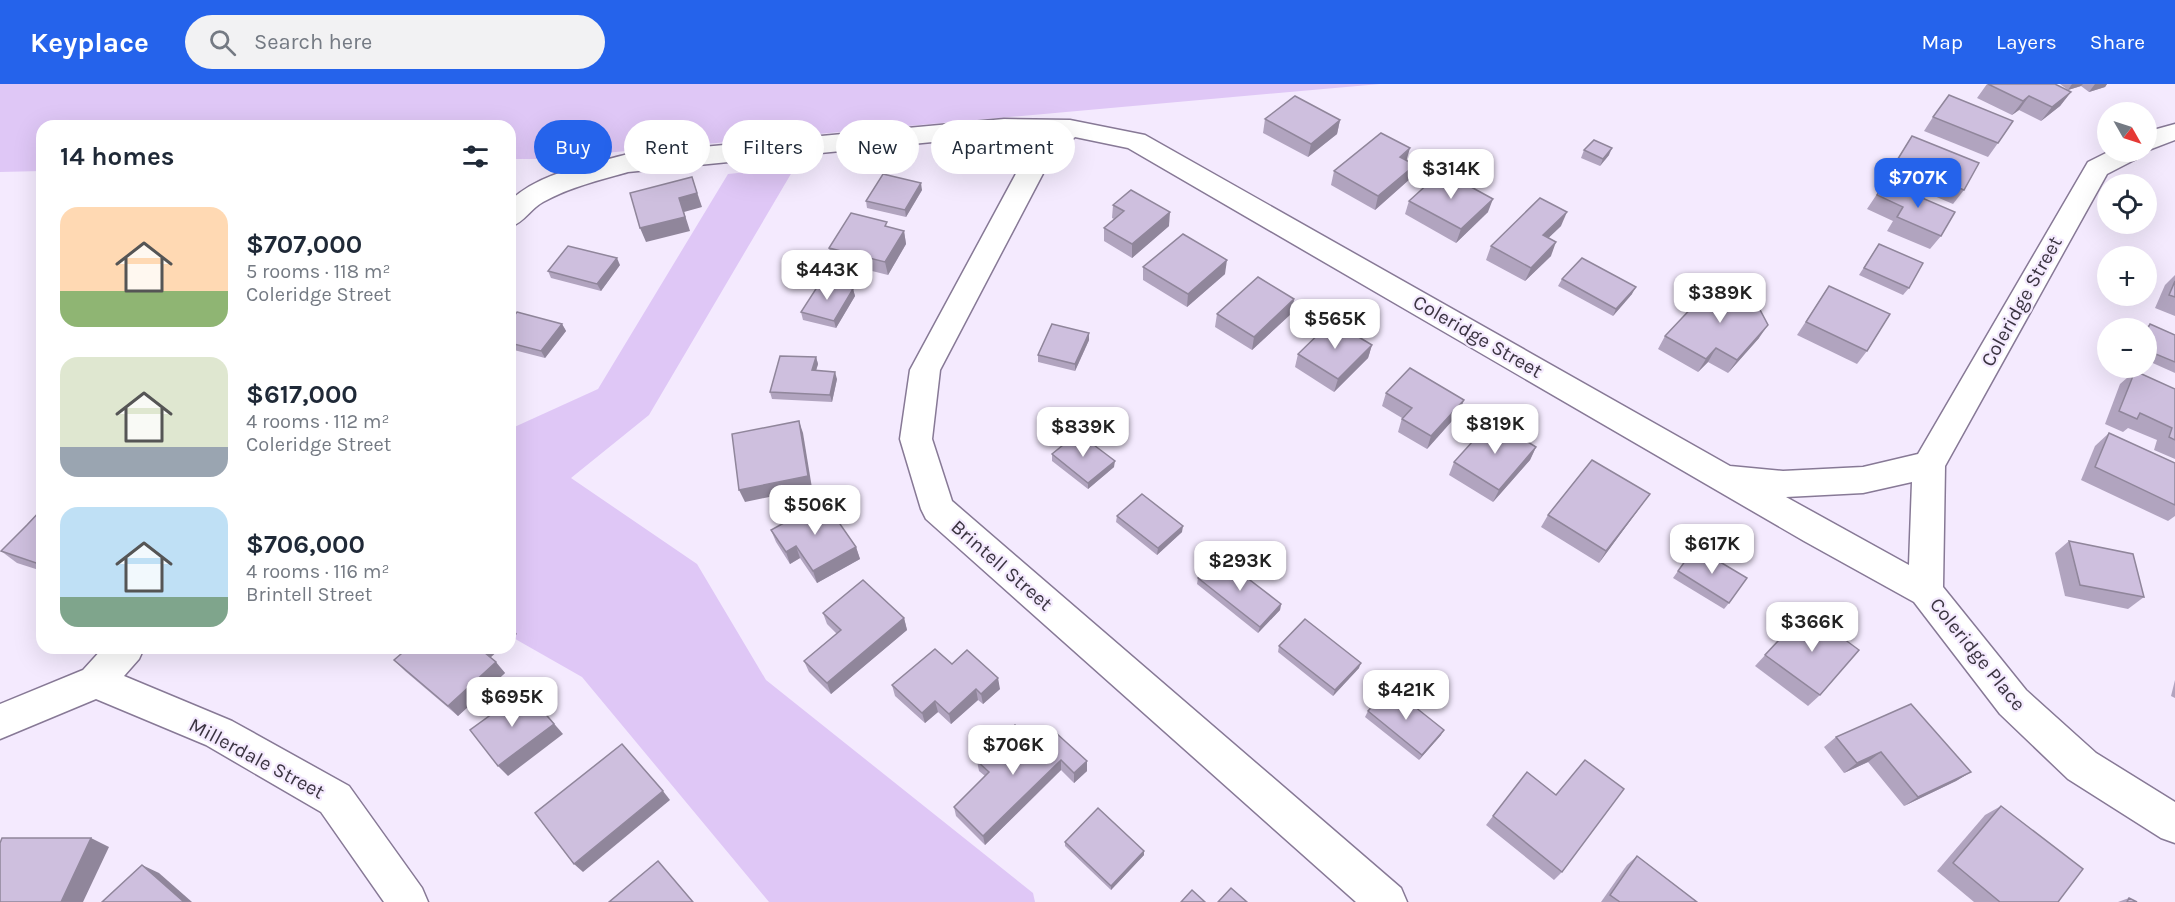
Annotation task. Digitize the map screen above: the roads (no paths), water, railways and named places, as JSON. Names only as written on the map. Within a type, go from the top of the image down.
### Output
[{"type":"street","name":"Coleridge Street","points":[[1075,129],[1136,141],[1926,591],[1929,465],[2097,168],[2109,162]]},
{"type":"street","points":[[2157,138],[2175,132]]},
{"type":"street","name":"Coleridge Street","points":[[516,211],[532,196],[577,177],[628,163],[931,134]]},
{"type":"street","name":"Brintell Street","points":[[1029,174],[925,370],[916,439],[938,509],[1387,902]]},
{"type":"street","name":"Coleridge Street","points":[[1721,476],[1783,483],[1863,480],[1929,465]]},
{"type":"street","name":"Coleridge Place","points":[[1926,591],[2013,702],[2082,766],[2175,824]]},
{"type":"street","points":[[0,722],[96,682],[121,654]]},
{"type":"street","name":"Millerdale Street","points":[[96,682],[219,734],[335,799],[408,902]]}]
